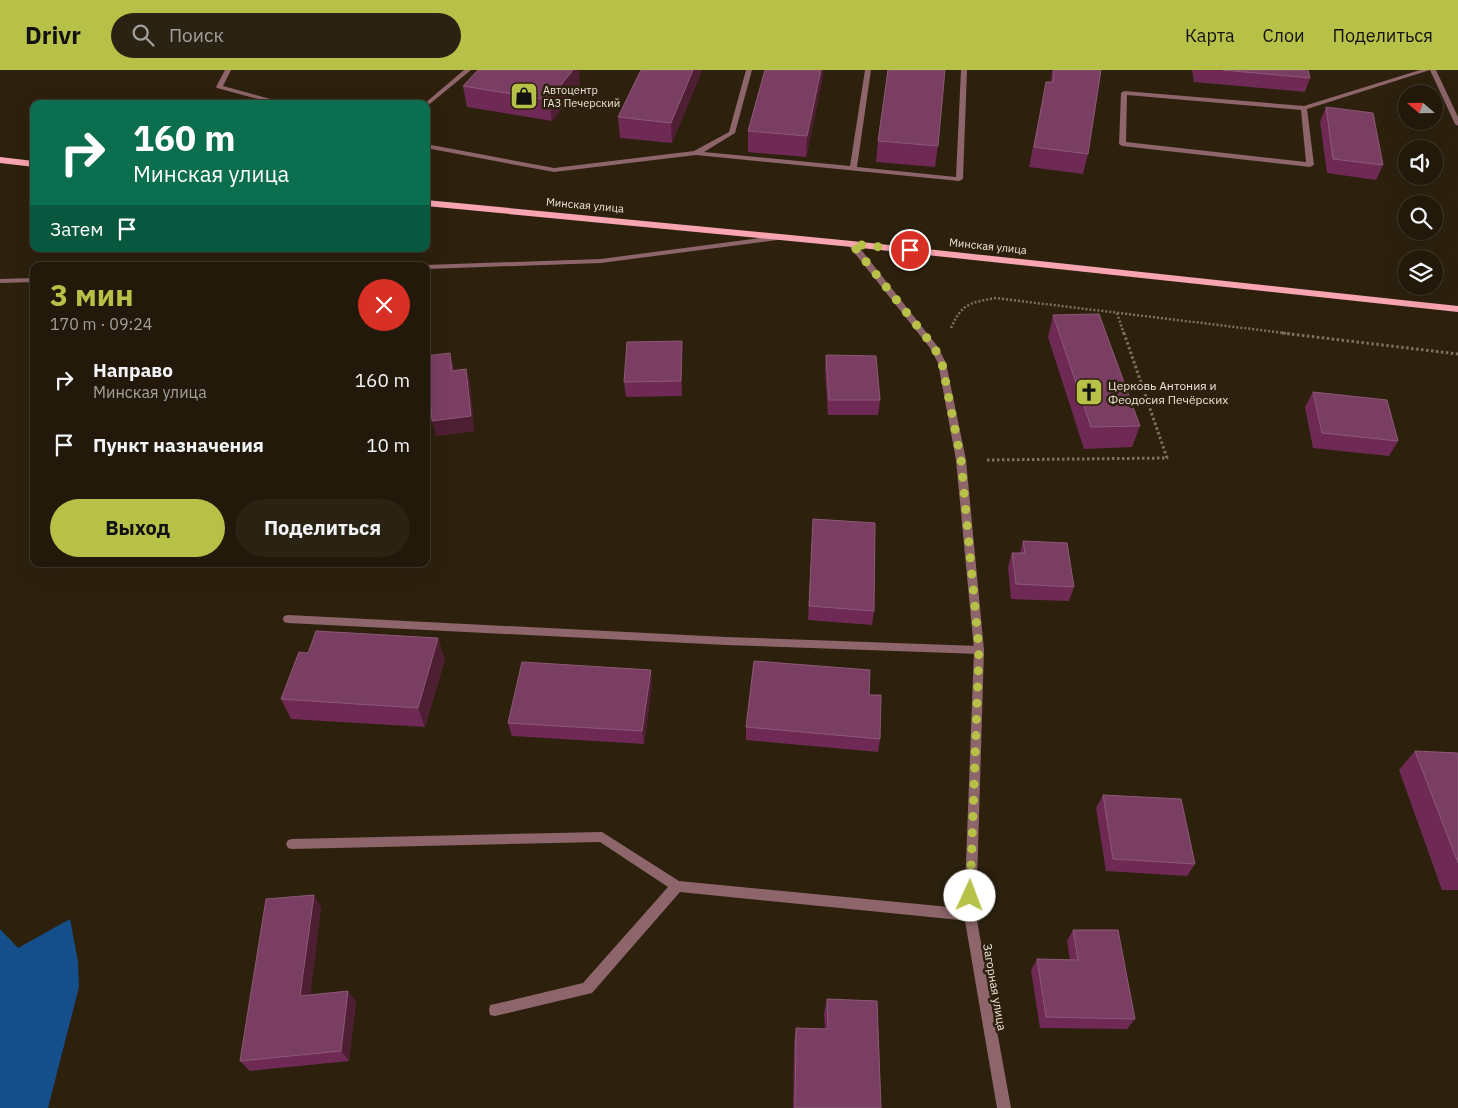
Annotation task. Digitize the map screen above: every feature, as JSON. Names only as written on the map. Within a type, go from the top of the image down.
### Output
[{"type":"main road","points":[[0,160],[30,164]]},
{"type":"main road","name":"Минская улица","points":[[430,203],[786,237],[1458,309]]},
{"type":"street","points":[[228,70],[219,87],[270,100]]},
{"type":"street","points":[[430,102],[468,70]]},
{"type":"street","points":[[696,153],[732,133],[749,70]]},
{"type":"street","points":[[853,169],[868,70]]},
{"type":"street","points":[[430,147],[554,170],[696,153],[959,179],[964,70]]},
{"type":"street","points":[[1304,108],[1310,165],[1122,144],[1124,93],[1304,108],[1427,70]]},
{"type":"street","points":[[1433,70],[1458,124]]},
{"type":"street","points":[[430,267],[600,261],[786,237]]},
{"type":"street","name":"Загорная улица","points":[[852,244],[934,347],[942,363],[961,460],[979,650],[970,915],[1004,1108]]},
{"type":"street","points":[[0,281],[30,280]]},
{"type":"street","points":[[288,619],[726,641],[979,650]]},
{"type":"street","points":[[292,844],[602,837],[677,886],[970,915]]},
{"type":"street","points":[[495,1010],[587,989],[677,886]]},
{"type":"path","points":[[934,347],[948,334],[958,310],[966,304],[995,298],[1458,354]]},
{"type":"path","points":[[961,460],[1167,458],[1117,313]]},
{"type":"water","points":[[70,919],[78,962],[79,987],[48,1108],[0,1108],[0,929],[18,948]]},
{"type":"building","points":[[478,70],[573,70],[549,100],[463,86]]},
{"type":"building","points":[[641,70],[693,70],[671,123],[618,117]]},
{"type":"building","points":[[765,70],[821,70],[807,136],[748,131]]},
{"type":"building","points":[[888,70],[945,70],[938,146],[878,141]]},
{"type":"building","points":[[1054,70],[1101,70],[1088,154],[1034,147],[1046,82],[1053,82]]},
{"type":"building","points":[[1223,70],[1308,70],[1310,78]]},
{"type":"building","points":[[1326,107],[1373,113],[1383,165],[1333,159]]},
{"type":"building","points":[[1099,314],[1140,426],[1091,427],[1053,315]]},
{"type":"building","points":[[682,341],[681,381],[624,382],[627,342]]},
{"type":"building","points":[[450,353],[452,371],[466,369],[471,416],[432,421],[430,356]]},
{"type":"building","points":[[826,355],[876,356],[880,400],[829,400]]},
{"type":"building","points":[[1313,392],[1387,400],[1398,441],[1322,433]]},
{"type":"building","points":[[813,519],[875,523],[874,611],[809,606]]},
{"type":"building","points":[[1023,541],[1067,543],[1074,587],[1016,584],[1012,553],[1025,553]]},
{"type":"building","points":[[316,631],[438,638],[418,708],[281,699],[299,652],[308,653]]},
{"type":"building","points":[[754,661],[870,670],[869,695],[881,695],[880,739],[746,727]]},
{"type":"building","points":[[522,662],[651,670],[642,731],[508,723]]},
{"type":"building","points":[[1415,751],[1458,753],[1458,863]]},
{"type":"building","points":[[1103,795],[1181,799],[1195,864],[1113,859]]},
{"type":"building","points":[[314,895],[300,996],[348,991],[341,1051],[240,1061],[266,899]]},
{"type":"building","points":[[1073,930],[1118,930],[1135,1019],[1046,1017],[1037,959],[1078,960]]},
{"type":"building","points":[[827,999],[877,1001],[881,1108],[795,1108],[796,1028],[828,1029]]},
{"type":"place","name":"Автоцентр ГАЗ Печерский","points":[[524,96]]},
{"type":"place","name":"Церковь Антония и Феодосия Печёрских","points":[[1089,392]]},
{"type":"route","points":[[910,250],[852,244],[934,347],[942,363],[961,460],[979,650],[970,896]]}]
